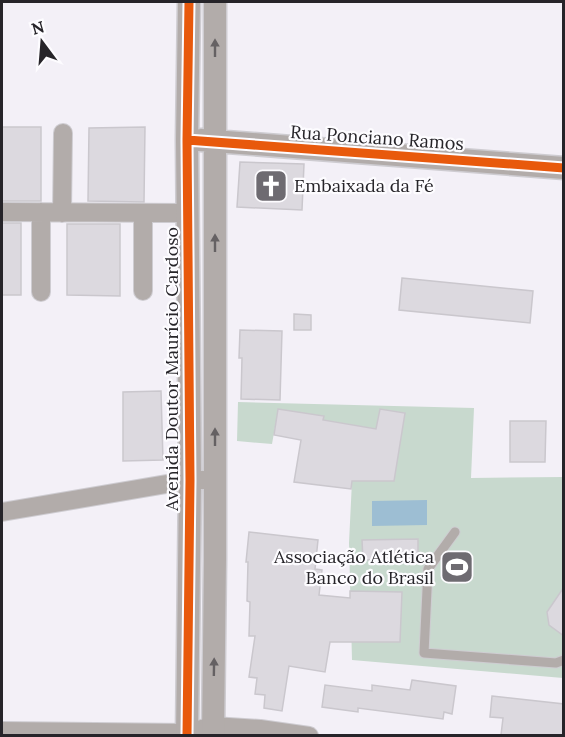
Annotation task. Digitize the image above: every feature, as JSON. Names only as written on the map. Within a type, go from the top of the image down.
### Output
[{"type":"street","name":"Avenida Doutor Maurício Cardoso","points":[[187,734],[190,480],[187,140],[189,2]]},
{"type":"street","points":[[213,731],[215,2]]},
{"type":"street","points":[[62,213],[63,133]]},
{"type":"street","name":"Rua Ponciano Ramos","points":[[187,140],[564,168]]},
{"type":"street","points":[[2,212],[188,213]]},
{"type":"street","points":[[41,212],[41,292]]},
{"type":"street","points":[[143,213],[143,291]]},
{"type":"street","points":[[189,302],[215,302]]},
{"type":"street","points":[[2,512],[190,480],[215,480]]},
{"type":"street","points":[[2,731],[187,734],[260,729],[309,735]]},
{"type":"lane","points":[[455,532],[428,569],[424,653],[556,663],[564,660]]},
{"type":"green space","name":"Associação Atlética Banco do Brasil","points":[[238,402],[474,408],[471,478],[563,477],[563,678],[352,660],[349,543],[352,481],[394,481],[405,413],[380,409],[376,429],[323,420],[324,417],[278,410],[272,444],[237,441]]},
{"type":"water","points":[[427,500],[427,525],[372,526],[372,501]]},
{"type":"building","points":[[2,127],[41,127],[41,201],[2,201]]},
{"type":"building","points":[[145,127],[144,202],[88,201],[89,128]]},
{"type":"building","name":"Embaixada da Fé","points":[[240,162],[304,164],[302,210],[237,207]]},
{"type":"building","points":[[2,223],[21,223],[21,295],[2,295]]},
{"type":"building","points":[[67,224],[120,224],[120,296],[67,295]]},
{"type":"building","points":[[402,278],[533,291],[530,323],[399,310]]},
{"type":"building","points":[[294,314],[311,315],[311,330],[294,330]]},
{"type":"building","points":[[240,330],[282,331],[280,400],[241,399]]},
{"type":"building","points":[[161,391],[163,460],[123,461],[123,392]]},
{"type":"building","points":[[278,409],[324,416],[323,420],[376,429],[380,409],[405,413],[394,481],[352,481],[351,489],[294,482],[301,440],[274,435]]},
{"type":"building","points":[[510,421],[546,421],[545,462],[510,462]]},
{"type":"building","points":[[249,532],[318,540],[315,569],[322,570],[319,595],[350,598],[350,591],[402,592],[400,642],[330,642],[325,672],[289,666],[282,711],[264,708],[265,695],[255,694],[257,678],[249,677],[255,636],[249,636],[250,602],[247,601],[248,562],[246,562]]},
{"type":"building","points":[[418,539],[418,559],[363,560],[362,540]]},
{"type":"building","points":[[564,587],[564,636],[549,625],[547,612]]},
{"type":"building","points":[[412,680],[456,686],[452,714],[444,712],[443,719],[358,708],[358,712],[322,707],[325,685],[372,691],[372,685],[410,690]]},
{"type":"building","points":[[492,696],[564,704],[564,735],[501,735],[503,718],[490,717]]},
{"type":"cycle path","points":[[187,736],[190,480],[187,140],[189,2]]},
{"type":"cycle path","points":[[187,140],[564,168]]},
{"type":"place","name":"Embaixada da Fé","points":[[271,186]]},
{"type":"place","name":"Associação Atlética Banco do Brasil","points":[[457,567]]}]
